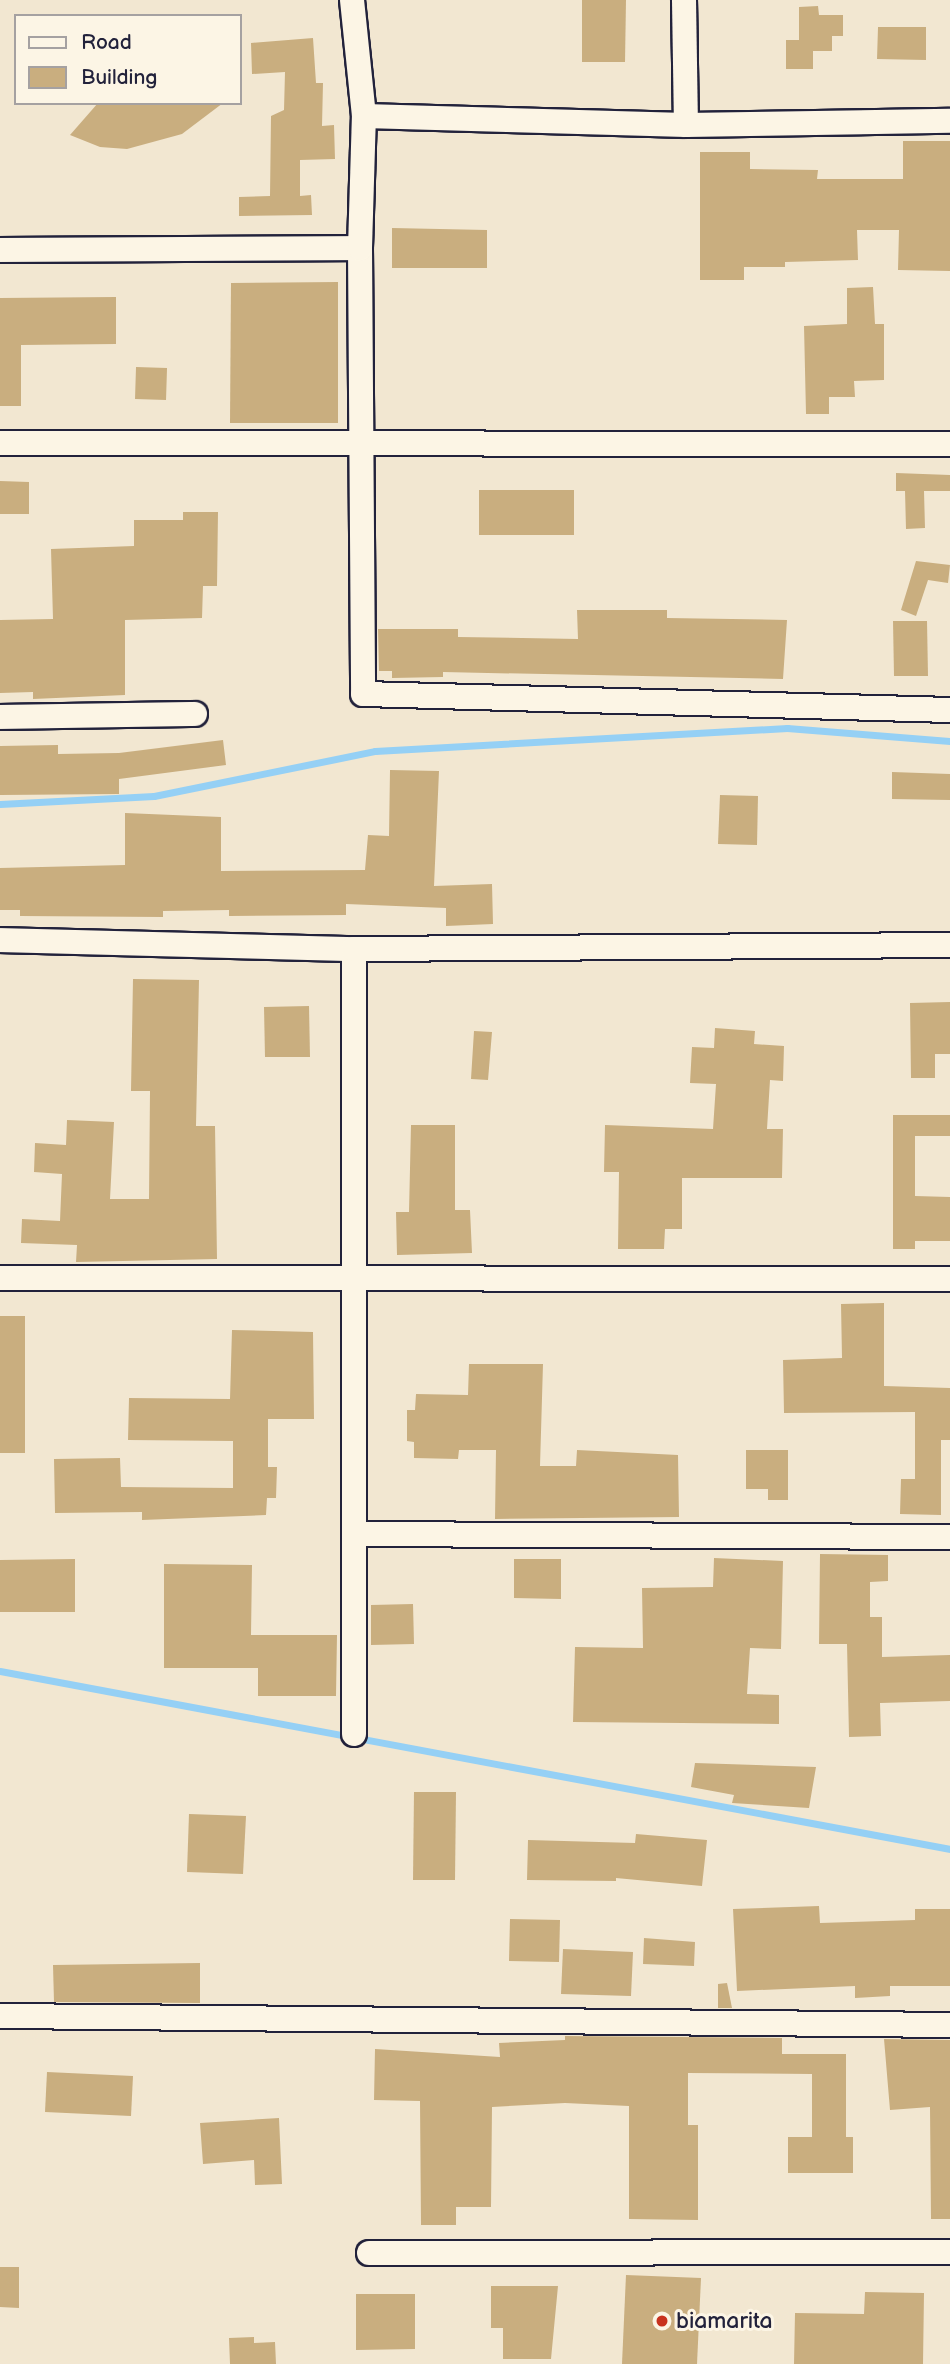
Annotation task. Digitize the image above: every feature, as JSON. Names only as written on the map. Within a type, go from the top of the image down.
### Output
[{"type":"street","points":[[352,0],[363,116],[360,248],[365,444],[362,690],[366,696],[950,710]]},
{"type":"street","points":[[684,0],[686,125]]},
{"type":"street","points":[[363,116],[686,125],[950,121]]},
{"type":"street","points":[[0,250],[360,248]]},
{"type":"street","points":[[0,443],[950,444]]},
{"type":"street","points":[[0,717],[195,714]]},
{"type":"street","points":[[0,940],[354,949],[950,945]]},
{"type":"street","points":[[354,949],[354,1734]]},
{"type":"street","points":[[0,1278],[354,1281],[950,1279]]},
{"type":"street","points":[[354,1534],[950,1537]]},
{"type":"street","points":[[0,2016],[950,2025]]},
{"type":"street","points":[[369,2253],[950,2252]]},
{"type":"building","points":[[582,0],[626,0],[625,62],[582,62]]},
{"type":"building","points":[[818,6],[819,15],[843,15],[843,36],[832,36],[832,51],[813,51],[813,69],[786,69],[786,40],[799,40],[799,7]]},
{"type":"building","points":[[878,27],[926,27],[926,60],[877,59]]},
{"type":"building","points":[[313,38],[316,83],[323,83],[322,126],[334,125],[335,159],[300,160],[300,196],[311,195],[312,215],[239,216],[239,197],[270,196],[271,116],[284,110],[285,72],[252,74],[251,43]]},
{"type":"building","points":[[96,105],[220,105],[182,134],[127,149],[100,147],[70,135]]},
{"type":"building","points":[[903,141],[950,141],[950,271],[898,270],[899,230],[857,230],[858,260],[785,262],[785,267],[744,267],[744,280],[700,280],[700,152],[750,152],[750,169],[818,170],[817,179],[903,179]]},
{"type":"building","points":[[392,228],[487,230],[487,268],[392,268]]},
{"type":"building","points":[[338,282],[338,423],[230,423],[231,283]]},
{"type":"building","points":[[873,287],[875,324],[884,324],[884,380],[854,381],[855,397],[829,397],[829,414],[806,414],[804,326],[847,324],[847,288]]},
{"type":"building","points":[[116,297],[116,344],[21,345],[21,406],[0,406],[0,298]]},
{"type":"building","points":[[136,367],[167,368],[166,400],[135,399]]},
{"type":"building","points":[[896,473],[950,475],[950,491],[924,491],[925,528],[906,529],[905,491],[896,491]]},
{"type":"building","points":[[0,481],[29,482],[29,514],[0,514]]},
{"type":"building","points":[[479,490],[574,490],[574,535],[479,535]]},
{"type":"building","points":[[183,512],[218,512],[217,586],[203,586],[202,618],[125,620],[125,695],[33,699],[33,692],[0,693],[0,620],[53,619],[51,549],[134,546],[134,520],[183,520]]},
{"type":"building","points":[[916,561],[950,565],[948,583],[928,580],[916,616],[901,610]]},
{"type":"building","points":[[577,610],[667,610],[667,618],[787,620],[783,679],[443,672],[443,677],[392,678],[392,671],[379,671],[378,629],[458,629],[458,637],[578,639]]},
{"type":"building","points":[[893,621],[927,621],[928,676],[894,676]]},
{"type":"building","points":[[223,740],[226,765],[119,779],[119,794],[0,795],[0,746],[58,745],[58,754],[119,753]]},
{"type":"building","points":[[390,770],[439,771],[434,886],[492,884],[493,924],[446,926],[446,908],[346,904],[346,915],[229,916],[229,910],[163,911],[163,917],[20,916],[20,910],[0,910],[0,868],[125,865],[125,813],[221,817],[221,871],[365,870],[368,835],[389,836]]},
{"type":"building","points":[[892,772],[950,774],[950,800],[892,799]]},
{"type":"building","points":[[720,795],[758,796],[757,845],[718,844]]},
{"type":"building","points":[[133,979],[199,980],[196,1126],[215,1126],[217,1259],[76,1262],[77,1245],[21,1243],[22,1219],[60,1221],[62,1174],[34,1172],[35,1143],[66,1145],[67,1120],[114,1122],[110,1199],[149,1199],[150,1091],[131,1091]]},
{"type":"building","points":[[950,1002],[950,1054],[935,1054],[935,1078],[911,1078],[910,1003]]},
{"type":"building","points":[[309,1006],[310,1057],[265,1057],[264,1007]]},
{"type":"building","points":[[715,1028],[755,1031],[754,1044],[784,1046],[783,1081],[770,1080],[767,1129],[783,1129],[782,1178],[682,1178],[682,1229],[665,1229],[664,1249],[618,1249],[619,1172],[604,1172],[605,1125],[713,1129],[716,1084],[690,1083],[692,1047],[714,1048]]},
{"type":"building","points":[[474,1031],[492,1032],[488,1080],[471,1079]]},
{"type":"building","points":[[893,1115],[950,1115],[950,1136],[915,1136],[915,1196],[950,1197],[950,1241],[915,1241],[915,1249],[893,1249]]},
{"type":"building","points":[[411,1125],[455,1125],[455,1210],[470,1210],[472,1253],[397,1255],[396,1212],[409,1212]]},
{"type":"building","points":[[884,1303],[884,1386],[950,1388],[950,1440],[941,1440],[941,1515],[900,1514],[901,1479],[915,1479],[915,1412],[784,1413],[783,1360],[842,1358],[841,1304]]},
{"type":"building","points":[[0,1316],[25,1316],[25,1453],[0,1453]]},
{"type":"building","points":[[232,1330],[313,1332],[314,1419],[268,1419],[268,1467],[277,1467],[276,1498],[267,1498],[266,1515],[142,1520],[142,1512],[55,1513],[54,1459],[120,1458],[121,1487],[233,1488],[233,1441],[128,1440],[129,1398],[230,1399]]},
{"type":"building","points":[[469,1364],[543,1364],[540,1466],[576,1466],[577,1450],[678,1455],[679,1517],[495,1519],[496,1450],[459,1450],[458,1459],[414,1458],[414,1442],[407,1441],[407,1410],[415,1410],[416,1394],[468,1395]]},
{"type":"building","points":[[746,1450],[788,1450],[788,1500],[768,1500],[768,1489],[746,1489]]},
{"type":"building","points":[[820,1554],[888,1555],[888,1581],[870,1582],[870,1617],[882,1617],[882,1657],[950,1655],[950,1701],[880,1703],[881,1736],[849,1737],[847,1644],[819,1644]]},
{"type":"building","points":[[714,1558],[783,1561],[781,1649],[750,1648],[747,1694],[779,1695],[779,1724],[573,1722],[575,1647],[643,1648],[642,1588],[713,1587]]},
{"type":"building","points":[[75,1559],[75,1612],[0,1612],[0,1560]]},
{"type":"building","points":[[514,1559],[561,1559],[561,1599],[514,1598]]},
{"type":"building","points":[[164,1564],[252,1565],[251,1635],[337,1635],[336,1696],[258,1696],[258,1668],[164,1668]]},
{"type":"building","points":[[413,1604],[414,1644],[371,1645],[371,1605]]},
{"type":"building","points":[[695,1763],[816,1767],[809,1808],[732,1803],[734,1795],[691,1787]]},
{"type":"building","points":[[414,1792],[456,1792],[455,1880],[413,1880]]},
{"type":"building","points":[[189,1814],[246,1816],[243,1874],[187,1872]]},
{"type":"building","points":[[636,1834],[707,1840],[702,1886],[616,1878],[616,1881],[527,1880],[528,1840],[635,1843]]},
{"type":"building","points":[[819,1906],[820,1923],[915,1920],[915,1909],[950,1909],[950,1986],[890,1986],[890,1996],[855,1998],[855,1986],[737,1991],[733,1909]]},
{"type":"building","points":[[510,1919],[560,1920],[559,1962],[509,1961]]},
{"type":"building","points":[[644,1938],[695,1942],[694,1966],[643,1964]]},
{"type":"building","points":[[563,1949],[633,1952],[631,1996],[561,1994]]},
{"type":"building","points":[[200,1963],[200,2003],[54,2002],[53,1965]]},
{"type":"building","points":[[727,1983],[732,2008],[718,2008],[718,1984]]},
{"type":"building","points":[[565,2036],[782,2038],[782,2054],[846,2054],[846,2137],[853,2137],[853,2173],[788,2173],[788,2137],[812,2137],[812,2074],[688,2073],[688,2125],[698,2125],[698,2220],[629,2219],[629,2106],[565,2103],[492,2107],[491,2207],[456,2207],[456,2225],[421,2225],[420,2101],[374,2100],[375,2049],[500,2057],[499,2043],[565,2040]]},
{"type":"building","points":[[884,2039],[950,2040],[950,2219],[931,2219],[930,2107],[890,2110]]},
{"type":"building","points":[[47,2072],[133,2076],[131,2116],[45,2112]]},
{"type":"building","points":[[279,2118],[282,2184],[255,2185],[254,2160],[203,2164],[200,2123]]},
{"type":"building","points":[[0,2267],[19,2267],[19,2308],[0,2307]]},
{"type":"building","name":"biamarita","points":[[626,2275],[701,2278],[697,2364],[622,2364]]},
{"type":"building","points":[[491,2286],[558,2286],[551,2359],[503,2359],[503,2328],[491,2328]]},
{"type":"building","points":[[865,2292],[924,2293],[923,2364],[794,2364],[795,2313],[864,2314]]},
{"type":"building","points":[[356,2294],[415,2294],[415,2349],[356,2350]]},
{"type":"building","points":[[254,2337],[254,2343],[275,2342],[276,2364],[230,2364],[229,2338]]},
{"type":"waterway","points":[[0,804],[154,796],[375,751],[787,728],[950,741]]},
{"type":"waterway","points":[[0,1671],[950,1849]]},
{"type":"place","name":"biamarita","points":[[662,2321]]}]
